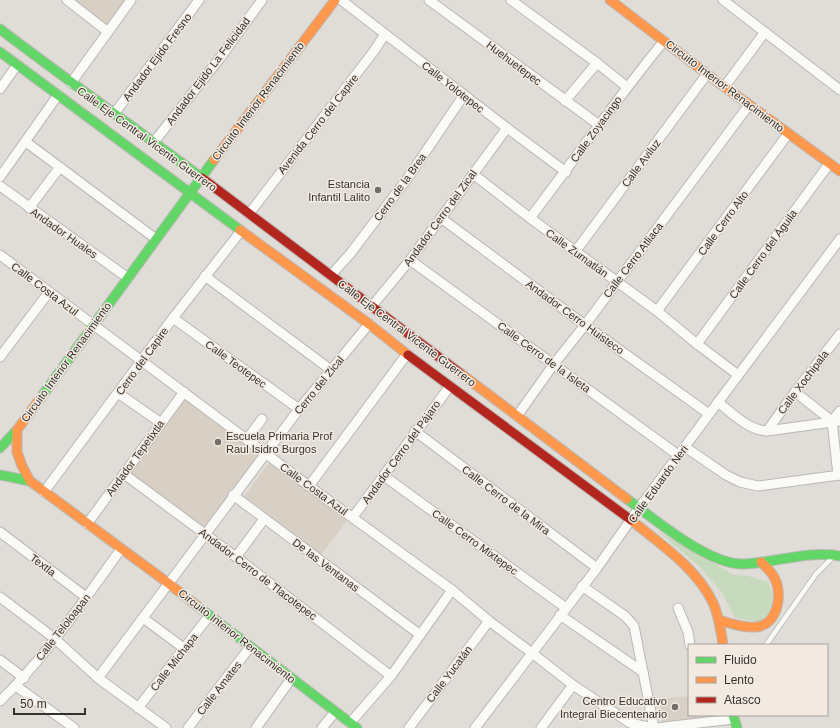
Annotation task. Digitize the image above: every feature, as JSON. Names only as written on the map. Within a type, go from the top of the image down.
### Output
[{"type":"main road","name":"Circuito Interior Renacimiento","points":[[335,0],[189,192],[94,326],[17,430],[17,452],[30,481],[168,583],[291,679],[353,725]]},
{"type":"main road","name":"Circuito Interior Renacimiento","points":[[610,0],[707,74],[840,171]]},
{"type":"main road","name":"Calle Eje Central Vicente Guerrero","points":[[0,29],[71,83],[201,177],[639,508],[704,552],[722,560],[739,564],[805,556],[837,555]]},
{"type":"main road","name":"Calle Eje Central Vicente Guerrero","points":[[0,52],[369,324],[407,354],[631,520],[680,561],[700,582],[713,603],[719,620],[723,644]]},
{"type":"main road","points":[[0,448],[17,430]]},
{"type":"main road","points":[[0,475],[30,481]]},
{"type":"main road","points":[[719,620],[743,627],[759,627],[768,622],[775,614],[778,607],[778,590],[774,578],[761,562]]},
{"type":"main road","points":[[733,717],[737,728]]},
{"type":"street","points":[[67,0],[108,32]]},
{"type":"street","points":[[71,83],[131,0]]},
{"type":"street","name":"Andador Ejido Fresno","points":[[114,114],[199,0]]},
{"type":"street","name":"Andador Ejido La Felicidad","points":[[154,142],[220,58],[262,0]]},
{"type":"street","name":"Calle Yolotepec","points":[[341,0],[566,172]]},
{"type":"street","name":"Huehuetepec","points":[[429,0],[599,125]]},
{"type":"street","points":[[511,0],[627,87]]},
{"type":"street","points":[[723,0],[840,90]]},
{"type":"street","points":[[725,86],[764,32]]},
{"type":"street","name":"Avenida Cerro del Capire","points":[[249,214],[374,51],[385,34]]},
{"type":"street","name":"Calle Zoyacingo","points":[[530,218],[566,172],[627,87],[664,41]]},
{"type":"street","points":[[565,101],[597,63]]},
{"type":"street","points":[[0,89],[17,65]]},
{"type":"street","name":"Calle Aviluz","points":[[575,252],[707,74]]},
{"type":"street","points":[[0,177],[58,95]]},
{"type":"street","name":"Cerro de la Brea","points":[[331,275],[350,254],[407,179],[464,95]]},
{"type":"street","name":"Calle Cerro Atliaca","points":[[517,416],[554,364],[585,325],[749,105]]},
{"type":"street","name":"Andador Cerro del Zical","points":[[372,306],[410,260],[507,128]]},
{"type":"street","name":"Calle Cerro Alto","points":[[657,311],[788,134]]},
{"type":"street","points":[[26,142],[156,239]]},
{"type":"street","name":"Calle Cerro del Águila","points":[[697,344],[829,164]]},
{"type":"street","points":[[29,208],[60,167]]},
{"type":"street","name":"Calle Zumatlán","points":[[473,174],[575,252],[657,311],[738,375]]},
{"type":"street","name":"Andador Huales","points":[[0,186],[128,278]]},
{"type":"street","name":"Andador Cerro Huisteco","points":[[441,218],[585,325],[709,414]]},
{"type":"street","name":"Cerro del Capire","points":[[44,492],[173,318],[241,231]]},
{"type":"street","name":"Calle Eduardo Neri","points":[[475,728],[597,568],[639,508],[738,375],[838,245]]},
{"type":"street","name":"Calle Costa Azul","points":[[2,260],[49,292],[309,486],[452,590],[489,621],[573,685],[630,723],[655,728],[701,719],[733,717]]},
{"type":"street","name":"Calle Cerro de la Isleta","points":[[410,260],[678,455]]},
{"type":"street","points":[[205,276],[331,370]]},
{"type":"street","points":[[0,357],[49,292]]},
{"type":"street","name":"Calle Teotepec","points":[[173,318],[299,409]]},
{"type":"street","name":"Cerro del Zical","points":[[98,678],[265,453],[369,324]]},
{"type":"street","name":"Calle Xochipala","points":[[767,431],[840,334]]},
{"type":"street","points":[[309,486],[407,354]]},
{"type":"street","name":"Andador Cerro del Pájaro","points":[[353,517],[415,431],[450,386]]},
{"type":"street","name":"Andador Tepetixtla","points":[[87,524],[184,392]]},
{"type":"street","points":[[795,392],[836,421]]},
{"type":"street","points":[[118,393],[161,423]]},
{"type":"street","points":[[718,402],[752,427],[760,430],[767,431],[836,421]]},
{"type":"street","points":[[685,447],[726,475],[740,482],[758,486],[839,475],[836,421],[840,411]]},
{"type":"street","points":[[247,439],[262,419]]},
{"type":"street","name":"Calle Cerro de la Mira","points":[[415,431],[597,568]]},
{"type":"street","name":"Andador Cerro de Tlacotepec","points":[[124,474],[236,557],[391,676]]},
{"type":"street","name":"Calle Cerro Mixtepec","points":[[384,476],[566,608]]},
{"type":"street","name":"De las Ventanas","points":[[234,496],[419,634]]},
{"type":"street","points":[[236,557],[264,519]]},
{"type":"street","name":"Textla","points":[[0,532],[86,597]]},
{"type":"street","name":"Calle Teloloapan","points":[[0,701],[24,678],[121,549]]},
{"type":"street","points":[[582,586],[625,616],[634,626],[655,728]]},
{"type":"street","points":[[353,725],[391,676],[419,634],[452,590]]},
{"type":"street","points":[[0,598],[54,638],[98,678],[166,728]]},
{"type":"street","points":[[678,608],[688,632],[690,644]]},
{"type":"street","points":[[560,615],[643,672]]},
{"type":"street","name":"Calle Michapa","points":[[138,708],[210,616]]},
{"type":"street","points":[[143,618],[185,649]]},
{"type":"street","name":"Calle Yucatán","points":[[409,728],[489,621]]},
{"type":"street","name":"Calle Amates","points":[[188,728],[250,647]]},
{"type":"street","points":[[0,660],[24,678]]},
{"type":"street","points":[[256,728],[291,679]]},
{"type":"street","points":[[544,727],[573,685]]},
{"type":"street","points":[[16,686],[74,728]]},
{"type":"street","points":[[322,728],[335,712]]},
{"type":"lane","points":[[767,644],[816,574],[837,555]]},
{"type":"shaded area","points":[[73,0],[128,0],[108,27]]},
{"type":"shaded area","points":[[183,397],[259,456],[203,531],[126,474]]},
{"type":"shaded area","points":[[270,462],[347,521],[320,556],[243,498]]},
{"type":"shaded area","name":"Centro Educativo Integral Biecentenario","points":[[688,696],[688,716],[699,716],[699,721],[663,725],[660,699]]},
{"type":"green space","points":[[656,530],[734,575],[748,576],[768,582],[773,595],[770,612],[759,622],[735,618],[722,593],[700,567]]},
{"type":"traffic: fast","points":[[0,29],[202,178]]},
{"type":"traffic: fast","points":[[0,52],[240,230]]},
{"type":"traffic: fast","points":[[39,400],[214,160]]},
{"type":"traffic: fast","points":[[0,448],[17,430]]},
{"type":"traffic: fast","points":[[0,475],[30,481]]},
{"type":"traffic: fast","points":[[627,499],[667,529],[698,549],[729,562],[743,564],[816,555],[840,556]]},
{"type":"traffic: fast","points":[[196,605],[357,728]]},
{"type":"traffic: fast","points":[[733,716],[737,728]]},
{"type":"traffic: slow","points":[[214,160],[335,0]]},
{"type":"traffic: slow","points":[[610,0],[707,74],[840,171]]},
{"type":"traffic: slow","points":[[240,230],[369,324],[408,355]]},
{"type":"traffic: slow","points":[[460,373],[627,499]]},
{"type":"traffic: slow","points":[[39,400],[17,430],[17,452],[30,481],[196,605]]},
{"type":"traffic: slow","points":[[631,520],[677,557],[698,579],[706,590],[715,608],[720,624],[723,644]]},
{"type":"traffic: slow","points":[[719,620],[751,627],[763,625],[769,621],[776,609],[778,593],[775,579],[761,562]]},
{"type":"traffic: jam","points":[[202,178],[460,373]]},
{"type":"traffic: jam","points":[[408,355],[631,520]]},
{"type":"place","name":"Estancia Infantil Lalito","points":[[378,190]]},
{"type":"place","name":"Escuela Primaria Prof Raul Isidro Burgos","points":[[218,442]]},
{"type":"place","name":"Centro Educativo Integral Biecentenario","points":[[675,707]]}]
